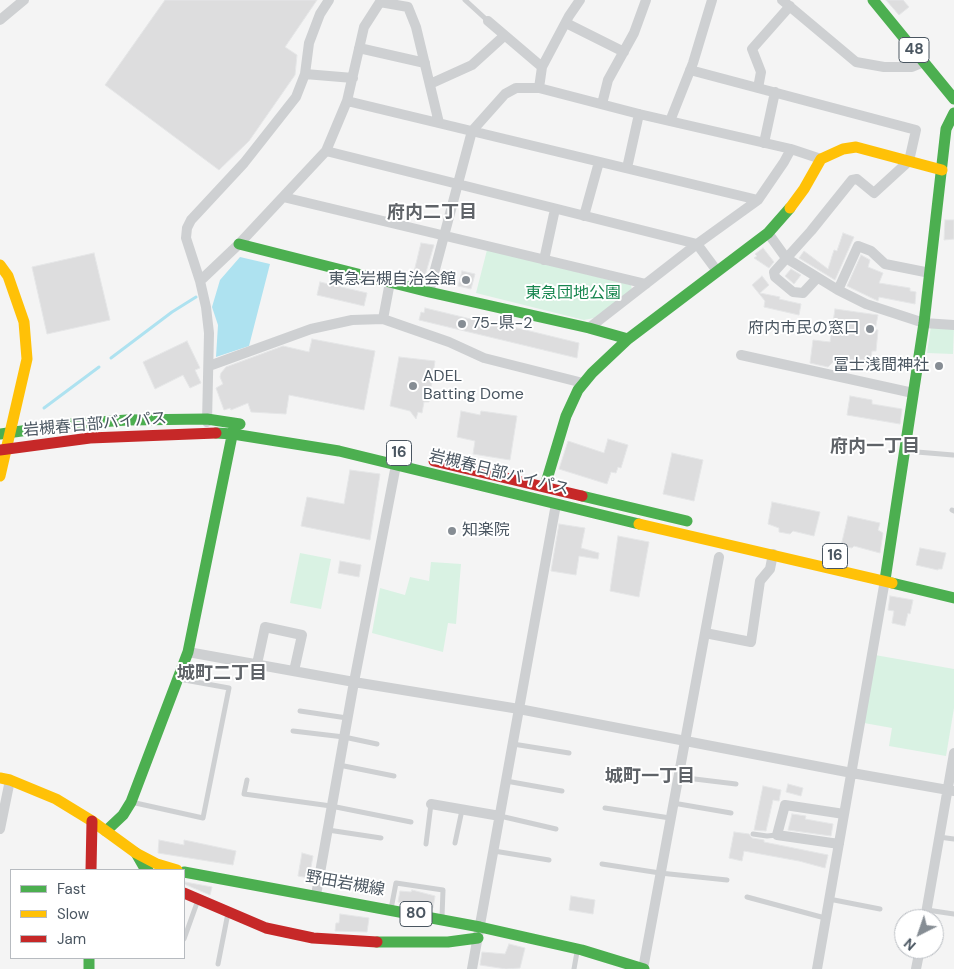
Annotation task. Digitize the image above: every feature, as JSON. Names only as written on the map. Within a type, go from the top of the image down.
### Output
[{"type":"main road","name":"48","points":[[874,0],[954,99]]},
{"type":"main road","points":[[884,580],[924,324],[946,130],[954,114]]},
{"type":"main road","points":[[544,486],[566,416],[583,383],[605,358],[628,339],[768,233],[804,189],[821,159],[843,149],[856,147],[942,170]]},
{"type":"main road","points":[[239,244],[429,292],[589,328],[628,339]]},
{"type":"main road","points":[[0,265],[8,276],[24,322],[27,359],[24,375],[5,433],[0,476]]},
{"type":"main road","name":"岩槻春日部バイパス","points":[[5,433],[71,424],[127,420],[207,419],[234,429],[396,464],[556,504],[954,598]]},
{"type":"main road","points":[[106,830],[123,815],[131,802],[188,652],[219,494],[234,429]]},
{"type":"main road","name":"岩槻春日部バイパス","points":[[3,450],[90,438],[204,433],[234,429],[313,435]]},
{"type":"main road","name":"岩槻春日部バイパス","points":[[420,458],[696,523]]},
{"type":"main road","points":[[5,779],[56,798],[106,830],[136,853],[157,864],[173,869]]},
{"type":"main road","points":[[91,869],[92,821]]},
{"type":"main road","points":[[136,853],[147,869]]},
{"type":"main road","name":"野田岩槻線","points":[[185,872],[442,919],[479,932],[578,949],[640,968]]},
{"type":"main road","points":[[185,894],[266,928],[313,938],[398,943],[448,942],[479,932]]},
{"type":"street","points":[[0,20],[24,0]]},
{"type":"street","points":[[204,433],[207,419],[210,333],[200,281],[186,238],[187,228],[191,220],[244,163],[296,97],[305,74],[309,42],[320,14],[329,0]]},
{"type":"street","points":[[539,88],[542,67],[580,0]]},
{"type":"street","points":[[602,104],[608,80],[634,33],[646,0]]},
{"type":"street","points":[[670,121],[690,70],[712,0]]},
{"type":"street","points":[[200,281],[239,244],[326,152],[347,101],[364,27],[380,2],[408,7],[416,27],[439,123]]},
{"type":"street","points":[[758,88],[761,72],[752,49],[786,3],[856,62],[884,67],[912,67],[924,62]]},
{"type":"street","points":[[488,21],[542,67]]},
{"type":"street","points":[[566,22],[624,52]]},
{"type":"street","points":[[430,84],[472,65],[504,36]]},
{"type":"street","points":[[359,48],[425,63]]},
{"type":"street","points":[[690,70],[916,130],[909,160],[874,193],[857,179],[852,180],[774,272],[775,277],[793,292],[803,293],[817,278]]},
{"type":"street","points":[[305,74],[353,78]]},
{"type":"street","points":[[429,292],[472,131],[505,94],[516,88],[539,88],[639,114],[791,149],[821,159]]},
{"type":"street","points":[[764,143],[775,92]]},
{"type":"street","points":[[347,101],[758,200]]},
{"type":"street","points":[[627,168],[639,114]]},
{"type":"street","points":[[589,328],[697,244],[758,200],[791,149]]},
{"type":"street","points":[[326,152],[697,244],[717,270]]},
{"type":"street","points":[[584,216],[599,162]]},
{"type":"street","points":[[283,197],[646,284]]},
{"type":"street","points":[[544,260],[555,209]]},
{"type":"street","points":[[768,233],[786,258],[817,278],[866,304],[924,324],[954,324]]},
{"type":"street","points":[[838,290],[858,246],[872,251],[885,264],[930,273]]},
{"type":"street","points":[[383,319],[390,282]]},
{"type":"street","points":[[209,366],[310,329],[352,320],[383,319],[449,342],[484,358],[583,383]]},
{"type":"street","points":[[741,355],[913,393]]},
{"type":"street","points":[[316,896],[347,718],[396,464]]},
{"type":"street","points":[[472,969],[556,504]]},
{"type":"street","points":[[705,633],[751,642],[760,581],[770,569],[773,554]]},
{"type":"street","points":[[640,968],[660,873],[719,557]]},
{"type":"street","points":[[817,969],[884,580]]},
{"type":"street","points":[[257,664],[265,627],[302,635],[294,671]]},
{"type":"street","points":[[188,652],[519,709],[852,773],[951,790]]},
{"type":"street","points":[[927,909],[939,837],[951,790],[954,753]]},
{"type":"street","points":[[0,829],[5,779]]},
{"type":"street","points":[[431,804],[500,816]]},
{"type":"street","points":[[839,844],[777,835],[784,805],[844,814]]},
{"type":"lane","points":[[465,0],[488,21]]},
{"type":"lane","points":[[904,451],[953,455]]},
{"type":"lane","points":[[131,802],[203,818],[229,688],[178,679]]},
{"type":"lane","points":[[300,711],[347,718]]},
{"type":"lane","points":[[293,731],[377,744]]},
{"type":"lane","points":[[513,744],[569,753]]},
{"type":"lane","points":[[339,765],[394,776]]},
{"type":"lane","points":[[678,777],[736,784]]},
{"type":"lane","points":[[247,780],[244,794],[331,806],[411,822]]},
{"type":"lane","points":[[506,781],[562,790]]},
{"type":"lane","points":[[673,803],[731,814]]},
{"type":"lane","points":[[426,844],[431,804]]},
{"type":"lane","points":[[605,808],[670,818]]},
{"type":"lane","points":[[455,843],[462,810]]},
{"type":"lane","points":[[500,816],[556,829]]},
{"type":"lane","points":[[327,830],[380,838]]},
{"type":"lane","points":[[753,834],[777,835]]},
{"type":"lane","points":[[939,837],[954,839]]},
{"type":"lane","points":[[494,851],[549,860]]},
{"type":"lane","points":[[602,864],[660,873],[727,880]]},
{"type":"lane","points":[[391,909],[396,883],[443,890],[442,919]]},
{"type":"lane","points":[[747,896],[826,918]]},
{"type":"lane","points":[[829,899],[880,909]]},
{"type":"lane","points":[[185,936],[198,900]]},
{"type":"lane","points":[[218,964],[228,913]]},
{"type":"lane","points":[[574,969],[578,949]]},
{"type":"green space","name":"東急団地公園","points":[[487,250],[631,285],[632,290],[594,318],[584,320],[476,293]]},
{"type":"green space","points":[[931,326],[954,326],[953,354],[927,353]]},
{"type":"green space","points":[[300,553],[331,559],[321,609],[290,603]]},
{"type":"green space","points":[[431,562],[461,564],[456,624],[448,623],[443,652],[372,633],[380,588],[405,595],[410,577],[429,581]]},
{"type":"green space","points":[[875,655],[954,669],[954,708],[946,756],[889,746],[892,728],[864,723]]},
{"type":"water","points":[[240,257],[270,264],[249,346],[216,357],[218,325],[212,307],[220,280]]},
{"type":"building","points":[[165,0],[317,0],[285,47],[297,55],[295,75],[249,141],[219,170],[105,85]]},
{"type":"building","points":[[886,0],[903,0],[909,7],[899,15]]},
{"type":"building","points":[[945,220],[954,220],[954,239],[944,240]]},
{"type":"building","points":[[843,233],[854,237],[835,280],[799,258],[804,251],[828,269],[834,250],[837,251]]},
{"type":"building","points":[[421,243],[434,245],[424,279],[413,276]]},
{"type":"building","points":[[763,248],[774,262],[769,268],[754,258],[757,256],[755,254]]},
{"type":"building","points":[[94,253],[110,320],[47,334],[32,267]]},
{"type":"building","points":[[861,255],[870,260],[868,267],[883,273],[879,283],[910,288],[910,291],[916,292],[915,304],[879,297],[878,301],[847,286]]},
{"type":"building","points":[[791,269],[801,275],[794,284],[785,276]]},
{"type":"building","points":[[462,271],[475,274],[471,289],[458,286]]},
{"type":"building","points":[[762,276],[769,285],[760,293],[801,304],[799,315],[764,307],[765,301],[752,285]]},
{"type":"building","points":[[320,282],[367,293],[364,306],[317,295]]},
{"type":"building","points":[[425,308],[579,343],[577,358],[419,320],[421,312],[424,313]]},
{"type":"building","points":[[835,309],[878,315],[875,330],[878,330],[876,351],[872,351],[870,365],[834,361],[828,367],[810,363],[813,340],[830,342]]},
{"type":"building","points":[[312,339],[375,351],[364,410],[289,395],[286,414],[251,412],[248,403],[231,410],[230,408],[224,410],[216,388],[223,384],[220,377],[226,367],[283,346],[309,352]]},
{"type":"building","points":[[187,341],[200,368],[195,370],[201,383],[190,388],[183,375],[155,389],[143,362]]},
{"type":"building","points":[[399,357],[435,361],[429,402],[424,402],[422,413],[418,412],[416,419],[410,411],[390,406]]},
{"type":"building","points":[[850,396],[872,400],[872,404],[902,409],[900,424],[847,415]]},
{"type":"building","points":[[461,411],[480,415],[481,411],[517,416],[510,460],[473,454],[475,441],[457,437]]},
{"type":"building","points":[[608,439],[628,445],[621,468],[618,467],[616,473],[611,472],[607,484],[559,469],[568,441],[604,453]]},
{"type":"building","points":[[672,453],[703,460],[694,501],[663,494]]},
{"type":"building","points":[[350,470],[380,474],[370,540],[301,526],[307,497],[344,504]]},
{"type":"building","points":[[772,502],[820,512],[814,536],[793,531],[790,534],[779,532],[779,528],[768,524]]},
{"type":"building","points":[[848,516],[880,523],[878,530],[883,533],[880,553],[854,546],[852,548],[841,546]]},
{"type":"building","points":[[559,524],[585,528],[581,548],[599,553],[598,559],[579,556],[576,575],[551,571]]},
{"type":"building","points":[[618,536],[649,542],[639,597],[610,591]]},
{"type":"building","points":[[920,548],[946,553],[942,569],[938,570],[916,565]]},
{"type":"building","points":[[340,561],[361,565],[359,577],[338,573]]},
{"type":"building","points":[[890,596],[913,600],[905,626],[892,623],[894,611],[888,610]]},
{"type":"building","points":[[788,784],[803,788],[801,796],[786,792]]},
{"type":"building","points":[[763,786],[781,790],[779,801],[773,800],[766,831],[754,830]]},
{"type":"building","points":[[792,814],[806,816],[805,819],[833,824],[831,836],[788,830]]},
{"type":"building","points":[[734,832],[749,834],[752,838],[764,840],[764,842],[828,855],[825,868],[799,861],[744,851],[742,861],[729,858]]},
{"type":"building","points":[[159,840],[184,845],[184,840],[236,851],[233,865],[158,853]]},
{"type":"building","points":[[302,853],[313,856],[309,878],[298,876]]},
{"type":"building","points":[[185,882],[212,887],[210,895],[185,884]]},
{"type":"building","points":[[412,890],[435,896],[433,908],[398,902],[400,891],[411,892]]},
{"type":"building","points":[[571,896],[595,900],[593,914],[569,910]]},
{"type":"building","points":[[340,914],[369,918],[367,932],[335,931],[336,923],[339,923]]},
{"type":"building","points":[[509,944],[525,948],[520,968],[506,969],[480,965],[482,952],[505,954]]},
{"type":"waterway","points":[[111,358],[172,312],[196,297]]},
{"type":"waterway","points":[[44,408],[99,367]]},
{"type":"traffic: fast","points":[[873,0],[954,99]]},
{"type":"traffic: fast","points":[[885,580],[924,323],[946,129],[954,113]]},
{"type":"traffic: fast","points":[[545,486],[566,416],[578,390],[592,373],[628,339],[768,233],[790,208]]},
{"type":"traffic: fast","points":[[239,244],[429,292],[589,328],[628,339]]},
{"type":"traffic: fast","points":[[0,434],[71,424],[127,420],[207,419],[240,424]]},
{"type":"traffic: fast","points":[[106,831],[123,815],[131,802],[188,652],[234,426]]},
{"type":"traffic: fast","points":[[216,433],[339,451],[639,524]]},
{"type":"traffic: fast","points":[[582,496],[687,521]]},
{"type":"traffic: fast","points":[[892,583],[954,598]]},
{"type":"traffic: fast","points":[[136,853],[147,869]]},
{"type":"traffic: fast","points":[[185,872],[480,927],[582,950],[644,969]]},
{"type":"traffic: fast","points":[[377,942],[448,942],[478,938]]},
{"type":"traffic: fast","points":[[89,959],[89,969]]},
{"type":"traffic: slow","points":[[790,208],[804,189],[821,159],[843,149],[856,147],[942,170]]},
{"type":"traffic: slow","points":[[0,265],[8,276],[24,322],[27,359],[0,476]]},
{"type":"traffic: slow","points":[[639,524],[892,583]]},
{"type":"traffic: slow","points":[[0,778],[10,780],[56,799],[92,821],[136,853],[157,864],[174,869]]},
{"type":"traffic: jam","points":[[0,450],[90,438],[216,433]]},
{"type":"traffic: jam","points":[[434,461],[582,496]]},
{"type":"traffic: jam","points":[[91,869],[92,821]]},
{"type":"traffic: jam","points":[[185,893],[266,928],[313,938],[377,942]]},
{"type":"place","name":"東急岩槻自治会館","points":[[466,280]]},
{"type":"place","name":"75-県-2","points":[[462,324]]},
{"type":"place","name":"府内市民の窓口","points":[[870,329]]},
{"type":"place","name":"冨士浅間神社","points":[[939,366]]},
{"type":"place","name":"ADEL Batting Dome","points":[[413,386]]},
{"type":"place","name":"知楽院","points":[[452,531]]},
{"type":"district","name":"府内二丁目","points":[[432,213]]},
{"type":"district","name":"府内一丁目","points":[[875,447]]},
{"type":"district","name":"城町二丁目","points":[[222,674]]},
{"type":"district","name":"城町一丁目","points":[[650,777]]}]
